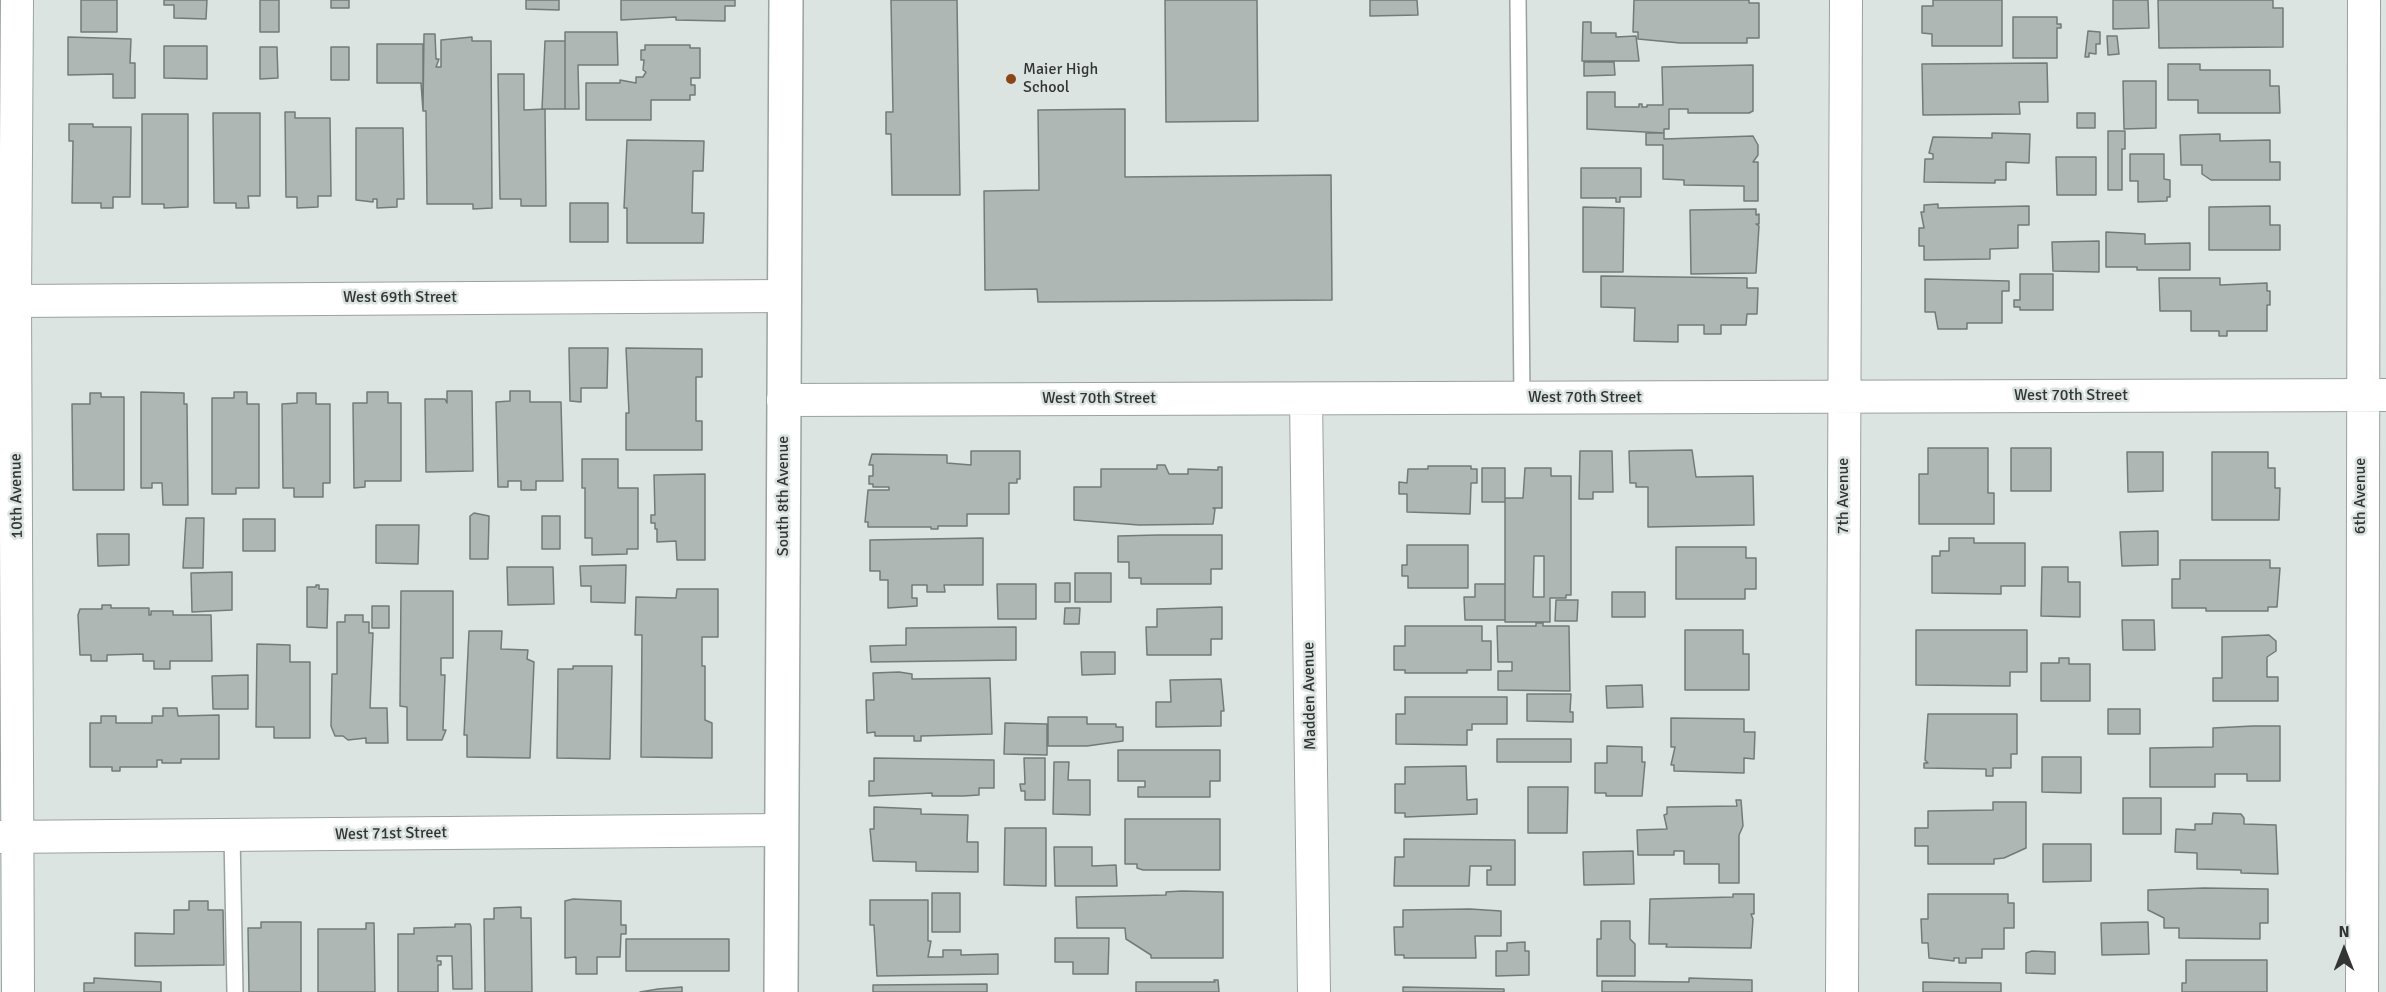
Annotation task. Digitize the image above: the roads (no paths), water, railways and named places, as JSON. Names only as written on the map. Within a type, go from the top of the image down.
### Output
[{"type":"street","name":"10th Avenue","points":[[17,0],[15,302],[9,518],[10,837],[18,992]]},
{"type":"street","name":"South 8th Avenue","points":[[781,992],[786,0]]},
{"type":"street","name":"7th Avenue","points":[[1842,992],[1846,0]]},
{"type":"street","name":"6th Avenue","points":[[2362,992],[2373,395],[2364,0]]},
{"type":"street","name":"West 69th Street","points":[[15,302],[785,296]]},
{"type":"street","name":"West 70th Street","points":[[783,400],[2373,395]]},
{"type":"street","name":"Madden Avenue","points":[[1306,399],[1314,992]]},
{"type":"street","name":"West 71st Street","points":[[10,837],[782,830]]},
{"type":"lane","points":[[1518,0],[1522,399]]},
{"type":"lane","points":[[232,835],[234,992]]},
{"type":"place","name":"Maier High School","points":[[1011,79]]}]
